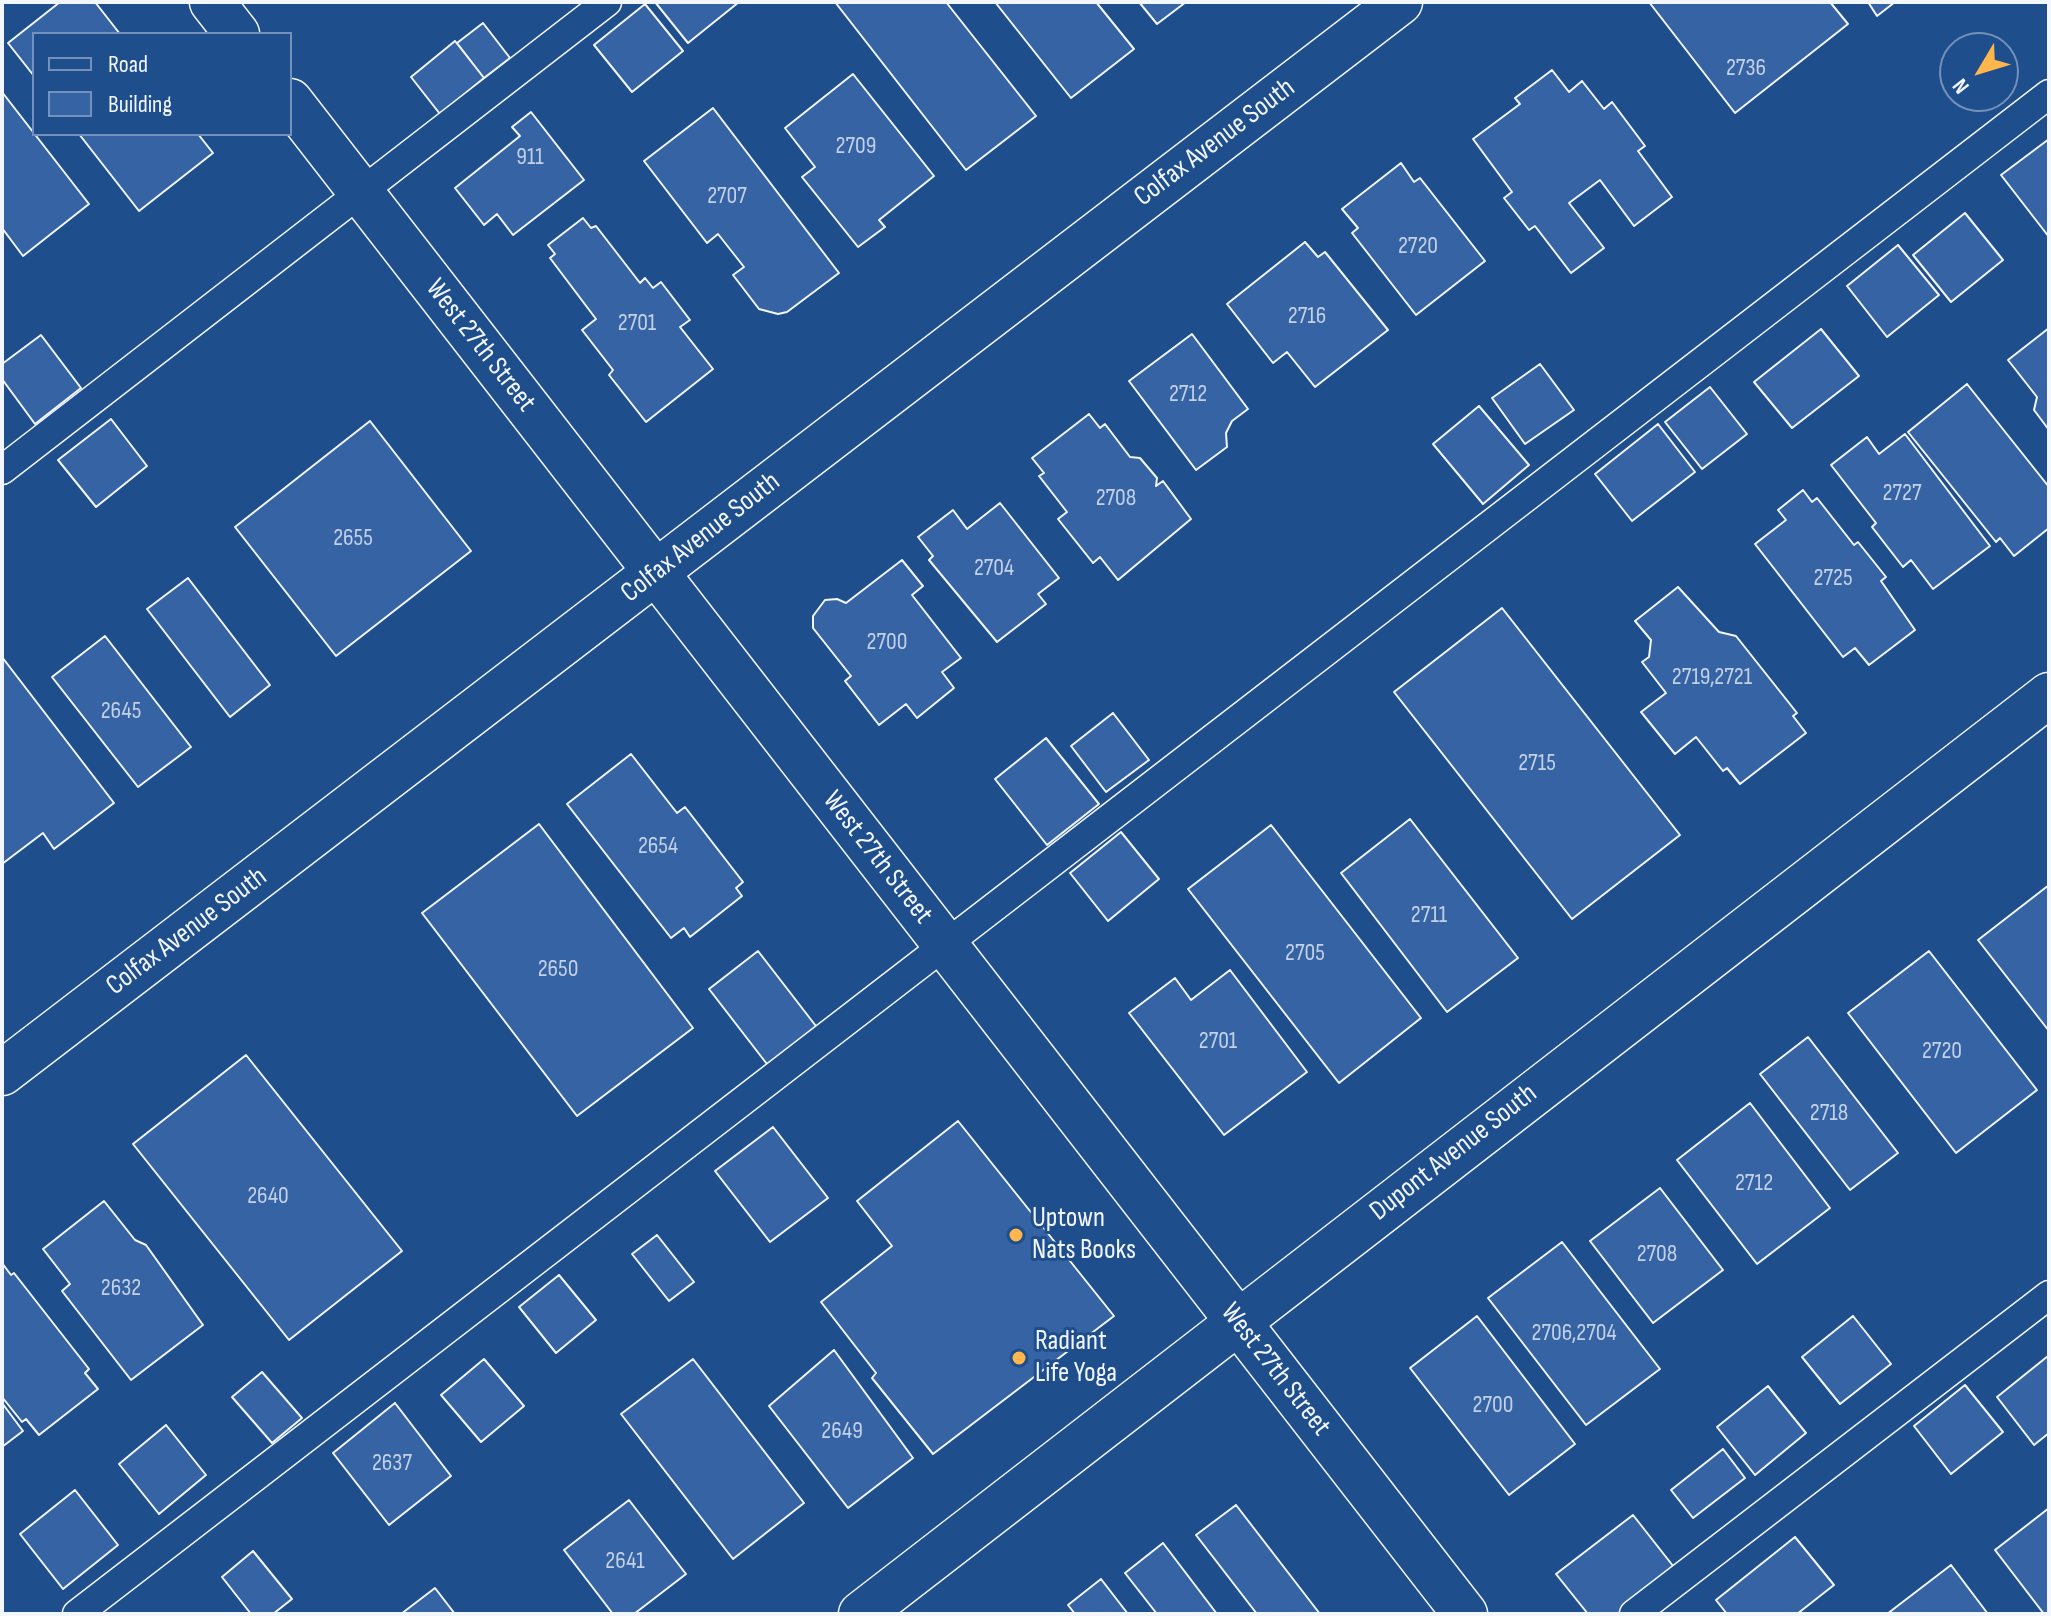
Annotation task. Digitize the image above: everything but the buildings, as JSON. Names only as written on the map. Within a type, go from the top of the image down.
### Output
[{"type":"street","points":[[212,2],[235,32]]},
{"type":"street","name":"Colfax Avenue South","points":[[2,1073],[1400,2]]},
{"type":"street","name":"West 27th Street","points":[[292,104],[1465,1614]]},
{"type":"street","name":"Dupont Avenue South","points":[[861,1614],[2049,695]]},
{"type":"lane","points":[[2,470],[187,342],[361,193],[607,2]]},
{"type":"lane","points":[[77,1614],[2049,94]]},
{"type":"lane","points":[[1634,1614],[2049,1295]]},
{"type":"place","name":"Uptown Nats Books","points":[[1016,1235]]},
{"type":"place","name":"Radiant Life Yoga","points":[[1019,1358]]}]
